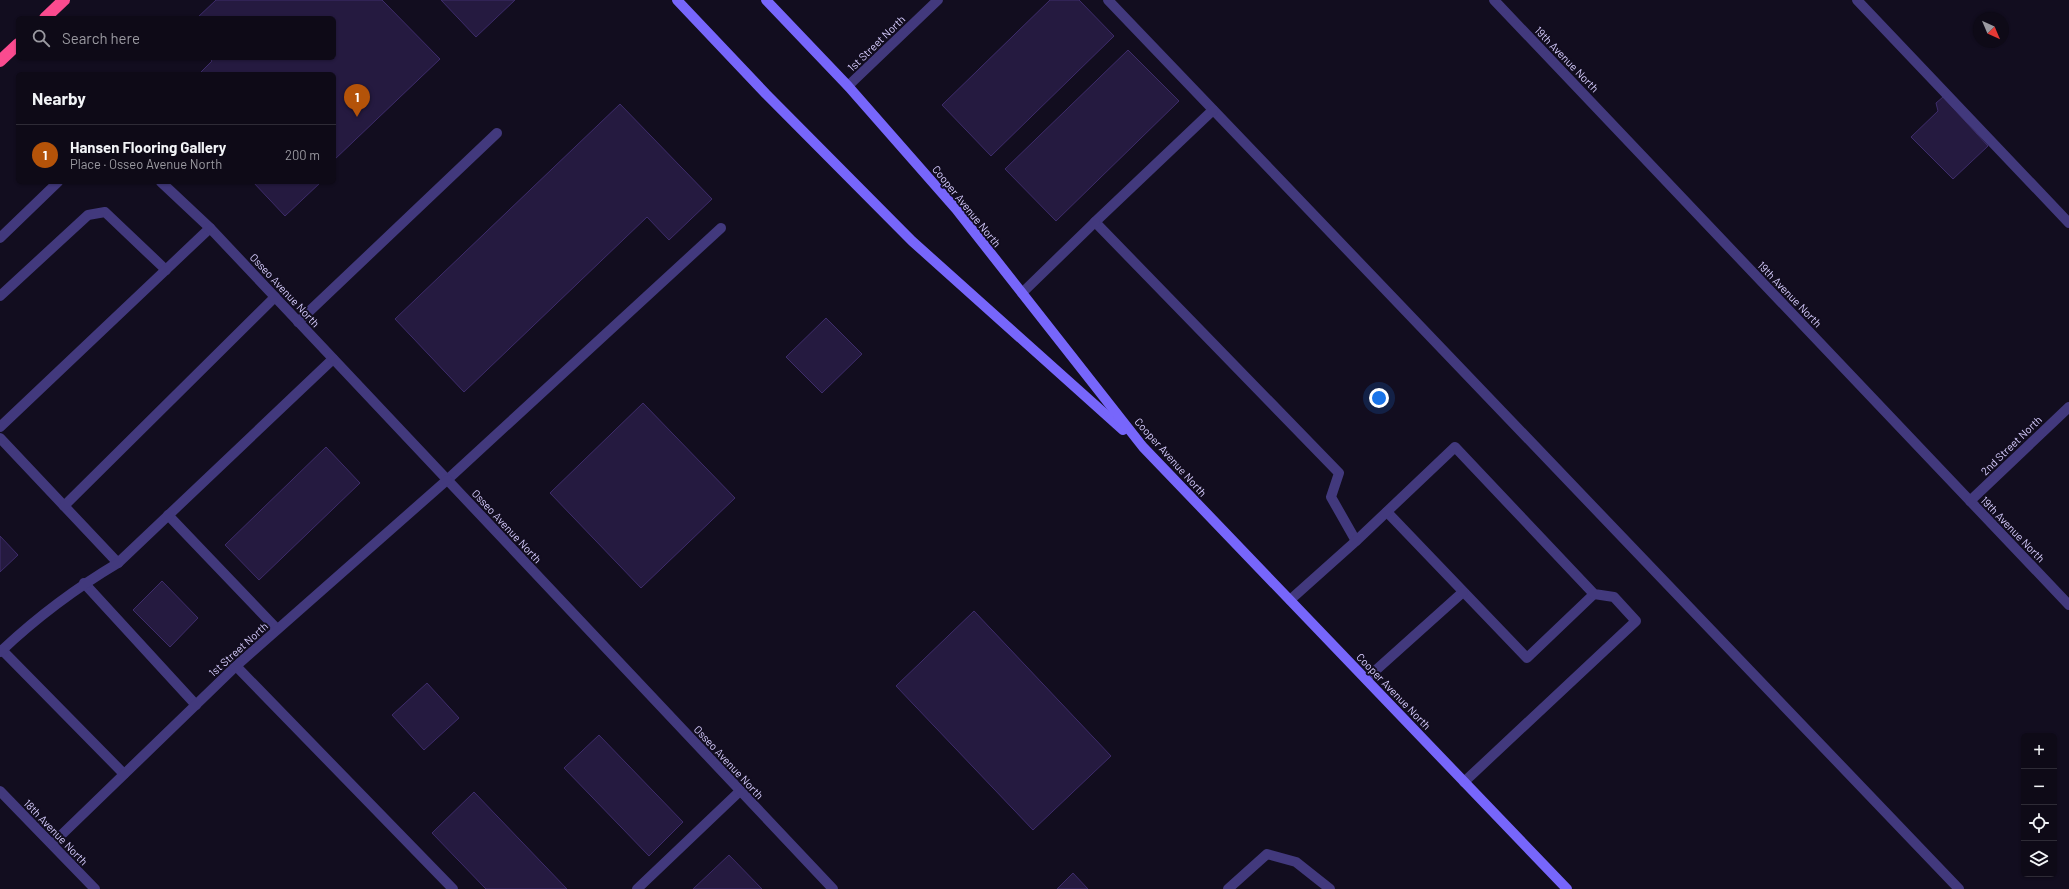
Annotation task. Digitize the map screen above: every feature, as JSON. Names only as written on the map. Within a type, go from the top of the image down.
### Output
[{"type":"highway","points":[[47,16],[64,0]]},
{"type":"highway","points":[[0,61],[16,46]]},
{"type":"main road","points":[[677,0],[766,94],[912,241],[1143,447]]},
{"type":"main road","name":"Cooper Avenue North","points":[[766,0],[848,86],[956,209],[1143,447],[1567,889]]},
{"type":"street","name":"1st Street North","points":[[848,86],[938,0]]},
{"type":"street","points":[[1108,0],[1959,889]]},
{"type":"street","name":"19th Avenue North","points":[[1494,0],[2069,605]]},
{"type":"street","points":[[1857,0],[2069,224]]},
{"type":"street","points":[[1022,293],[1214,110]]},
{"type":"street","points":[[298,322],[497,133]]},
{"type":"street","points":[[0,238],[56,184]]},
{"type":"street","name":"Osseo Avenue North","points":[[163,184],[210,228],[833,889]]},
{"type":"street","points":[[0,296],[88,215],[105,212],[166,270]]},
{"type":"street","points":[[1095,222],[1339,472],[1331,497],[1356,541]]},
{"type":"street","points":[[0,427],[210,228]]},
{"type":"street","name":"1st Street North","points":[[52,844],[236,666],[447,480],[721,228]]},
{"type":"street","points":[[64,506],[275,297]]},
{"type":"street","points":[[124,774],[1,651],[18,634],[84,583],[118,562],[333,359]]},
{"type":"street","name":"2nd Street North","points":[[1970,501],[2069,407]]},
{"type":"street","points":[[0,438],[118,562]]},
{"type":"street","points":[[1290,600],[1356,541],[1455,447],[1594,594],[1614,597],[1636,621],[1464,782]]},
{"type":"street","points":[[1387,512],[1527,658],[1594,594]]},
{"type":"street","points":[[168,515],[277,629]]},
{"type":"street","points":[[84,583],[196,705]]},
{"type":"street","points":[[1366,679],[1463,592]]},
{"type":"street","points":[[236,666],[453,889]]},
{"type":"street","name":"18th Avenue North","points":[[0,791],[95,889]]},
{"type":"street","points":[[637,889],[740,791]]},
{"type":"street","points":[[1228,889],[1267,854],[1296,862],[1330,889]]},
{"type":"building","points":[[216,0],[382,0],[440,59],[336,158],[336,72],[201,72],[212,61],[211,60],[336,60],[336,16],[199,16]]},
{"type":"building","points":[[441,0],[515,0],[476,37]]},
{"type":"building","points":[[1050,0],[1079,0],[1114,36],[991,156],[942,105]]},
{"type":"building","points":[[1128,50],[1179,101],[1056,221],[1005,169]]},
{"type":"building","points":[[1943,97],[1988,146],[1953,179],[1911,137],[1938,111],[1936,103]]},
{"type":"building","points":[[620,104],[712,199],[669,240],[647,217],[464,392],[395,319]]},
{"type":"building","points":[[255,184],[319,184],[285,216]]},
{"type":"building","points":[[826,318],[862,354],[822,393],[786,357]]},
{"type":"building","points":[[643,403],[735,498],[641,588],[550,493]]},
{"type":"building","points":[[326,447],[360,483],[259,580],[225,545]]},
{"type":"building","points":[[0,536],[18,555],[0,572]]},
{"type":"building","points":[[162,581],[198,618],[170,647],[133,610]]},
{"type":"building","points":[[974,611],[1111,756],[1033,830],[896,686]]},
{"type":"building","points":[[427,683],[459,718],[424,750],[392,715]]},
{"type":"building","points":[[599,735],[683,822],[649,856],[564,768]]},
{"type":"building","points":[[474,792],[567,889],[486,889],[432,833]]},
{"type":"building","points":[[729,855],[762,889],[693,889]]},
{"type":"building","points":[[1073,873],[1088,889],[1057,889]]},
{"type":"place","name":"Hansen Flooring Gallery","points":[[357,117]]}]
